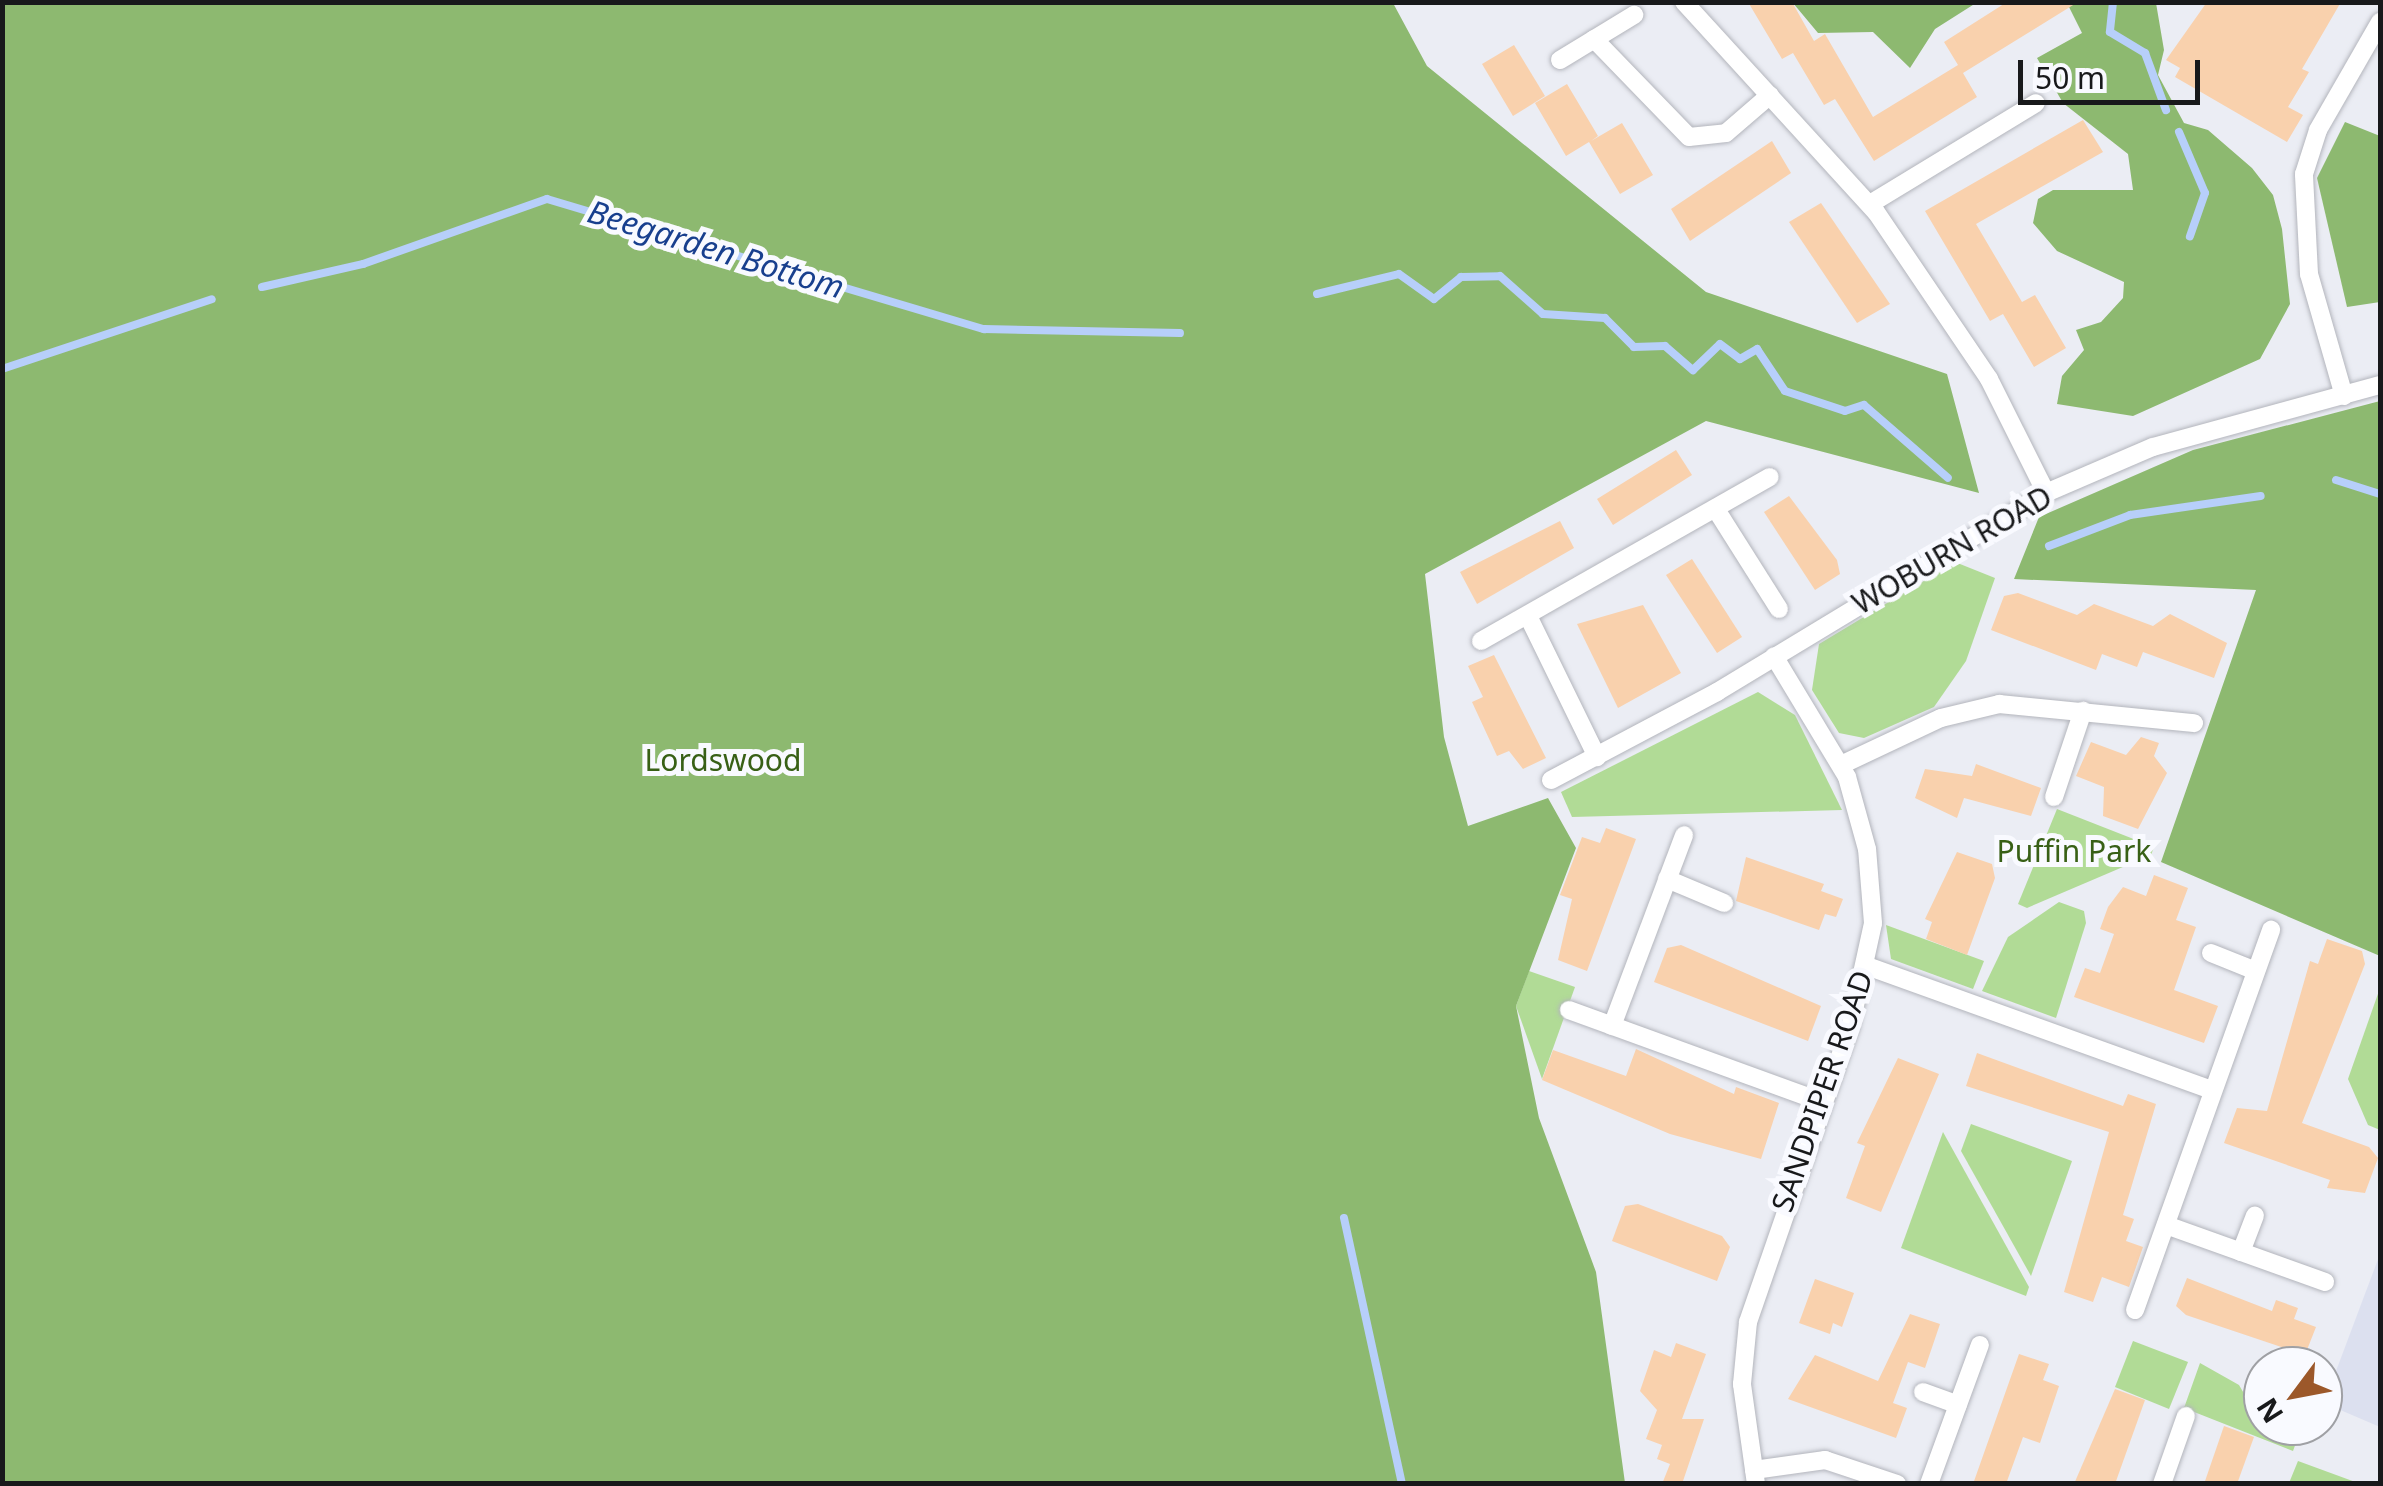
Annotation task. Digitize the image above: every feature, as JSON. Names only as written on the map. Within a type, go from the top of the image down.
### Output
[{"type":"street","points":[[1684,2],[1870,204],[1988,379],[2046,493]]},
{"type":"street","points":[[1560,60],[1634,15]]},
{"type":"street","points":[[2344,396],[2310,274],[2304,174],[2318,130],[2380,22]]},
{"type":"street","points":[[1594,39],[1690,137],[1726,133],[1770,94]]},
{"type":"street","points":[[1870,204],[2036,102]]},
{"type":"street","name":"WOBURN ROAD","points":[[1550,780],[1774,656],[2046,493],[2153,448],[2380,385]]},
{"type":"street","points":[[1481,641],[1718,512],[1770,476]]},
{"type":"street","points":[[1718,512],[1779,609]]},
{"type":"street","points":[[1529,618],[1597,757]]},
{"type":"street","name":"SANDPIPER ROAD","points":[[1756,1477],[1745,1337],[1867,966],[1867,849],[1841,764],[1774,656]]},
{"type":"street","points":[[1841,764],[1970,708],[2083,711],[2194,723]]},
{"type":"street","points":[[2054,797],[2083,711]]},
{"type":"street","points":[[1612,1026],[1684,835]]},
{"type":"street","points":[[1667,879],[1724,902]]},
{"type":"street","points":[[2135,1310],[2271,930]]},
{"type":"street","points":[[2211,953],[2256,970]]},
{"type":"street","points":[[1867,966],[2212,1090]]},
{"type":"street","points":[[1569,1010],[1822,1102]]},
{"type":"street","points":[[2241,1252],[2255,1216]]},
{"type":"street","points":[[2166,1224],[2325,1282]]},
{"type":"street","points":[[1929,1484],[1980,1345]]},
{"type":"street","points":[[1924,1392],[1958,1405]]},
{"type":"street","points":[[2162,1484],[2186,1416]]},
{"type":"street","points":[[1756,1477],[1825,1460],[1897,1484]]},
{"type":"shaded area","points":[[2380,1254],[2380,1427],[2343,1411],[2343,1352]]},
{"type":"green space","name":"Lordswood","points":[[3,2],[1393,3],[1427,66],[1706,292],[1947,374],[1979,493],[1706,421],[1425,574],[1444,737],[1468,826],[1548,798],[1576,848],[1516,1006],[1539,1118],[1596,1272],[1625,1483],[3,1483]]},
{"type":"green space","points":[[1793,3],[1976,3],[1935,29],[1910,68],[1873,32],[1818,33]]},
{"type":"green space","points":[[2067,3],[2156,3],[2164,50],[2158,75],[2184,123],[2208,130],[2252,168],[2273,195],[2282,229],[2290,304],[2260,359],[2133,416],[2057,404],[2062,376],[2084,350],[2076,330],[2101,322],[2123,298],[2124,282],[2057,251],[2033,223],[2038,199],[2053,190],[2133,190],[2128,154],[2063,103],[2037,58],[2082,33]]},
{"type":"green space","points":[[2345,122],[2380,136],[2380,302],[2347,307],[2317,178]]},
{"type":"green space","points":[[2380,401],[2380,956],[2161,862],[2256,590],[2014,579],[2039,517],[2193,450]]},
{"type":"green space","points":[[1955,562],[1995,578],[1966,661],[1934,707],[1864,738],[1839,733],[1812,690],[1819,644]]},
{"type":"green space","points":[[1758,692],[1795,715],[1842,810],[1572,817],[1561,792]]},
{"type":"green space","name":"Puffin Park","points":[[2057,809],[2154,847],[2151,855],[2027,908],[2018,904]]},
{"type":"green space","points":[[2059,902],[2084,911],[2086,923],[2056,1018],[1982,991],[2008,937]]},
{"type":"green space","points":[[1886,925],[1984,961],[1973,989],[1891,959]]},
{"type":"green space","points":[[1529,971],[1575,987],[1542,1079],[1516,1006]]},
{"type":"green space","points":[[2380,988],[2380,1130],[2368,1125],[2348,1079]]},
{"type":"green space","points":[[1971,1124],[2072,1161],[2031,1276],[1961,1151]]},
{"type":"green space","points":[[1943,1132],[2029,1287],[2026,1296],[1901,1248]]},
{"type":"green space","points":[[2133,1341],[2188,1362],[2169,1409],[2115,1387]]},
{"type":"green space","points":[[2200,1363],[2239,1385],[2243,1392],[2243,1431],[2184,1408]]},
{"type":"green space","points":[[2298,1461],[2358,1483],[2289,1483]]},
{"type":"building","points":[[1748,2],[1792,2],[1814,41],[1825,34],[1873,117],[1958,65],[1944,42],[2007,2],[2078,2],[1963,73],[1977,97],[1874,161],[1835,99],[1824,105],[1793,53],[1782,59]]},
{"type":"building","points":[[2207,2],[2341,2],[2302,69],[2309,72],[2288,107],[2303,115],[2287,142],[2175,77],[2180,68],[2166,60]]},
{"type":"building","points":[[1514,45],[1545,96],[1513,116],[1482,64]]},
{"type":"building","points":[[1567,84],[1598,136],[1591,141],[1622,123],[1653,175],[1620,194],[1589,142],[1566,156],[1535,103]]},
{"type":"building","points":[[2083,120],[2103,152],[1976,224],[2022,302],[2035,295],[2066,348],[2034,367],[2003,314],[1990,321],[1925,211]]},
{"type":"building","points":[[1772,141],[1791,173],[1690,241],[1671,209]]},
{"type":"building","points":[[1821,203],[1890,304],[1857,323],[1789,222]]},
{"type":"building","points":[[1676,450],[1692,475],[1613,525],[1597,499]]},
{"type":"building","points":[[1789,496],[1837,560],[1840,574],[1815,590],[1764,512]]},
{"type":"building","points":[[1560,521],[1574,548],[1477,604],[1460,572]]},
{"type":"building","points":[[1692,559],[1742,637],[1717,653],[1666,575]]},
{"type":"building","points":[[2018,593],[2077,615],[2094,604],[2153,626],[2170,614],[2227,643],[2214,678],[2143,652],[2137,667],[2102,654],[2096,670],[1991,630],[2004,596]]},
{"type":"building","points":[[1643,605],[1681,673],[1618,708],[1577,624]]},
{"type":"building","points":[[1494,655],[1546,758],[1523,769],[1509,751],[1497,756],[1472,702],[1483,697],[1468,666]]},
{"type":"building","points":[[2141,737],[2159,743],[2154,756],[2167,773],[2138,829],[2103,816],[2104,787],[2076,776],[2091,742],[2126,755]]},
{"type":"building","points":[[1976,764],[2041,788],[2031,816],[1964,798],[1957,818],[1915,798],[1925,769],[1972,776]]},
{"type":"building","points":[[1606,828],[1636,839],[1587,971],[1558,960],[1572,899],[1560,895],[1582,837],[1600,843]]},
{"type":"building","points":[[1957,852],[1992,864],[1995,878],[1967,955],[1926,939],[1932,922],[1925,919]]},
{"type":"building","points":[[1746,857],[1824,884],[1821,891],[1843,899],[1836,917],[1825,914],[1819,930],[1736,901]]},
{"type":"building","points":[[2154,875],[2188,888],[2176,920],[2196,927],[2174,990],[2218,1006],[2204,1043],[2074,997],[2085,968],[2100,973],[2114,934],[2100,929],[2108,907],[2123,887],[2146,896]]},
{"type":"building","points":[[2327,939],[2362,951],[2365,964],[2302,1123],[2369,1147],[2378,1158],[2365,1193],[2327,1188],[2330,1180],[2224,1143],[2237,1108],[2267,1111],[2310,961],[2318,964]]},
{"type":"building","points":[[1681,945],[1821,1006],[1808,1041],[1654,982],[1667,948]]},
{"type":"building","points":[[1636,1049],[1734,1094],[1736,1087],[1779,1103],[1761,1159],[1670,1134],[1542,1080],[1553,1050],[1626,1076]]},
{"type":"building","points":[[1977,1053],[2123,1106],[2128,1094],[2156,1104],[2123,1215],[2134,1219],[2126,1241],[2143,1247],[2129,1287],[2102,1277],[2093,1302],[2064,1292],[2109,1132],[1966,1086]]},
{"type":"building","points":[[1898,1058],[1939,1074],[1881,1212],[1846,1198],[1865,1146],[1857,1143]]},
{"type":"building","points":[[1638,1204],[1722,1236],[1730,1247],[1717,1281],[1612,1241],[1625,1206]]},
{"type":"building","points":[[2187,1278],[2272,1311],[2276,1300],[2298,1308],[2294,1319],[2316,1327],[2309,1346],[2278,1346],[2186,1315],[2176,1306]]},
{"type":"building","points":[[1815,1279],[1854,1293],[1842,1327],[1833,1323],[1830,1334],[1799,1323]]},
{"type":"building","points":[[1910,1314],[1940,1324],[1925,1368],[1908,1362],[1893,1403],[1907,1408],[1896,1438],[1788,1399],[1815,1355],[1878,1381]]},
{"type":"building","points":[[1676,1343],[1706,1354],[1682,1419],[1704,1419],[1682,1484],[1662,1484],[1670,1464],[1657,1459],[1662,1445],[1646,1439],[1657,1410],[1640,1391],[1654,1350],[1671,1357]]},
{"type":"building","points":[[2019,1354],[2049,1364],[2043,1380],[2059,1386],[2040,1443],[2023,1437],[2006,1484],[1973,1484]]},
{"type":"building","points":[[2115,1389],[2145,1400],[2115,1484],[2074,1484]]},
{"type":"building","points":[[2224,1426],[2243,1433],[2243,1446],[2251,1446],[2237,1484],[2204,1484]]},
{"type":"waterway","points":[[2113,2],[2110,32],[2145,53],[2166,110]]},
{"type":"waterway","points":[[2179,132],[2205,193],[2190,236]]},
{"type":"waterway","name":"Beegarden Bottom","points":[[262,287],[363,264],[547,199],[984,329],[1180,333]]},
{"type":"waterway","name":"Beegarden Bottom","points":[[1317,294],[1399,274],[1434,299],[1461,277],[1500,276],[1543,314],[1605,318],[1634,347],[1665,346],[1693,370],[1720,344],[1740,359],[1757,349],[1785,391],[1845,411],[1864,405],[1948,478]]},
{"type":"waterway","name":"Beegarden Bottom","points":[[2,369],[212,299]]},
{"type":"waterway","name":"Beegarden Bottom","points":[[2336,480],[2380,494]]},
{"type":"waterway","name":"Beegarden Bottom","points":[[2049,546],[2130,515],[2261,496]]},
{"type":"waterway","points":[[1344,1218],[1402,1484]]}]
